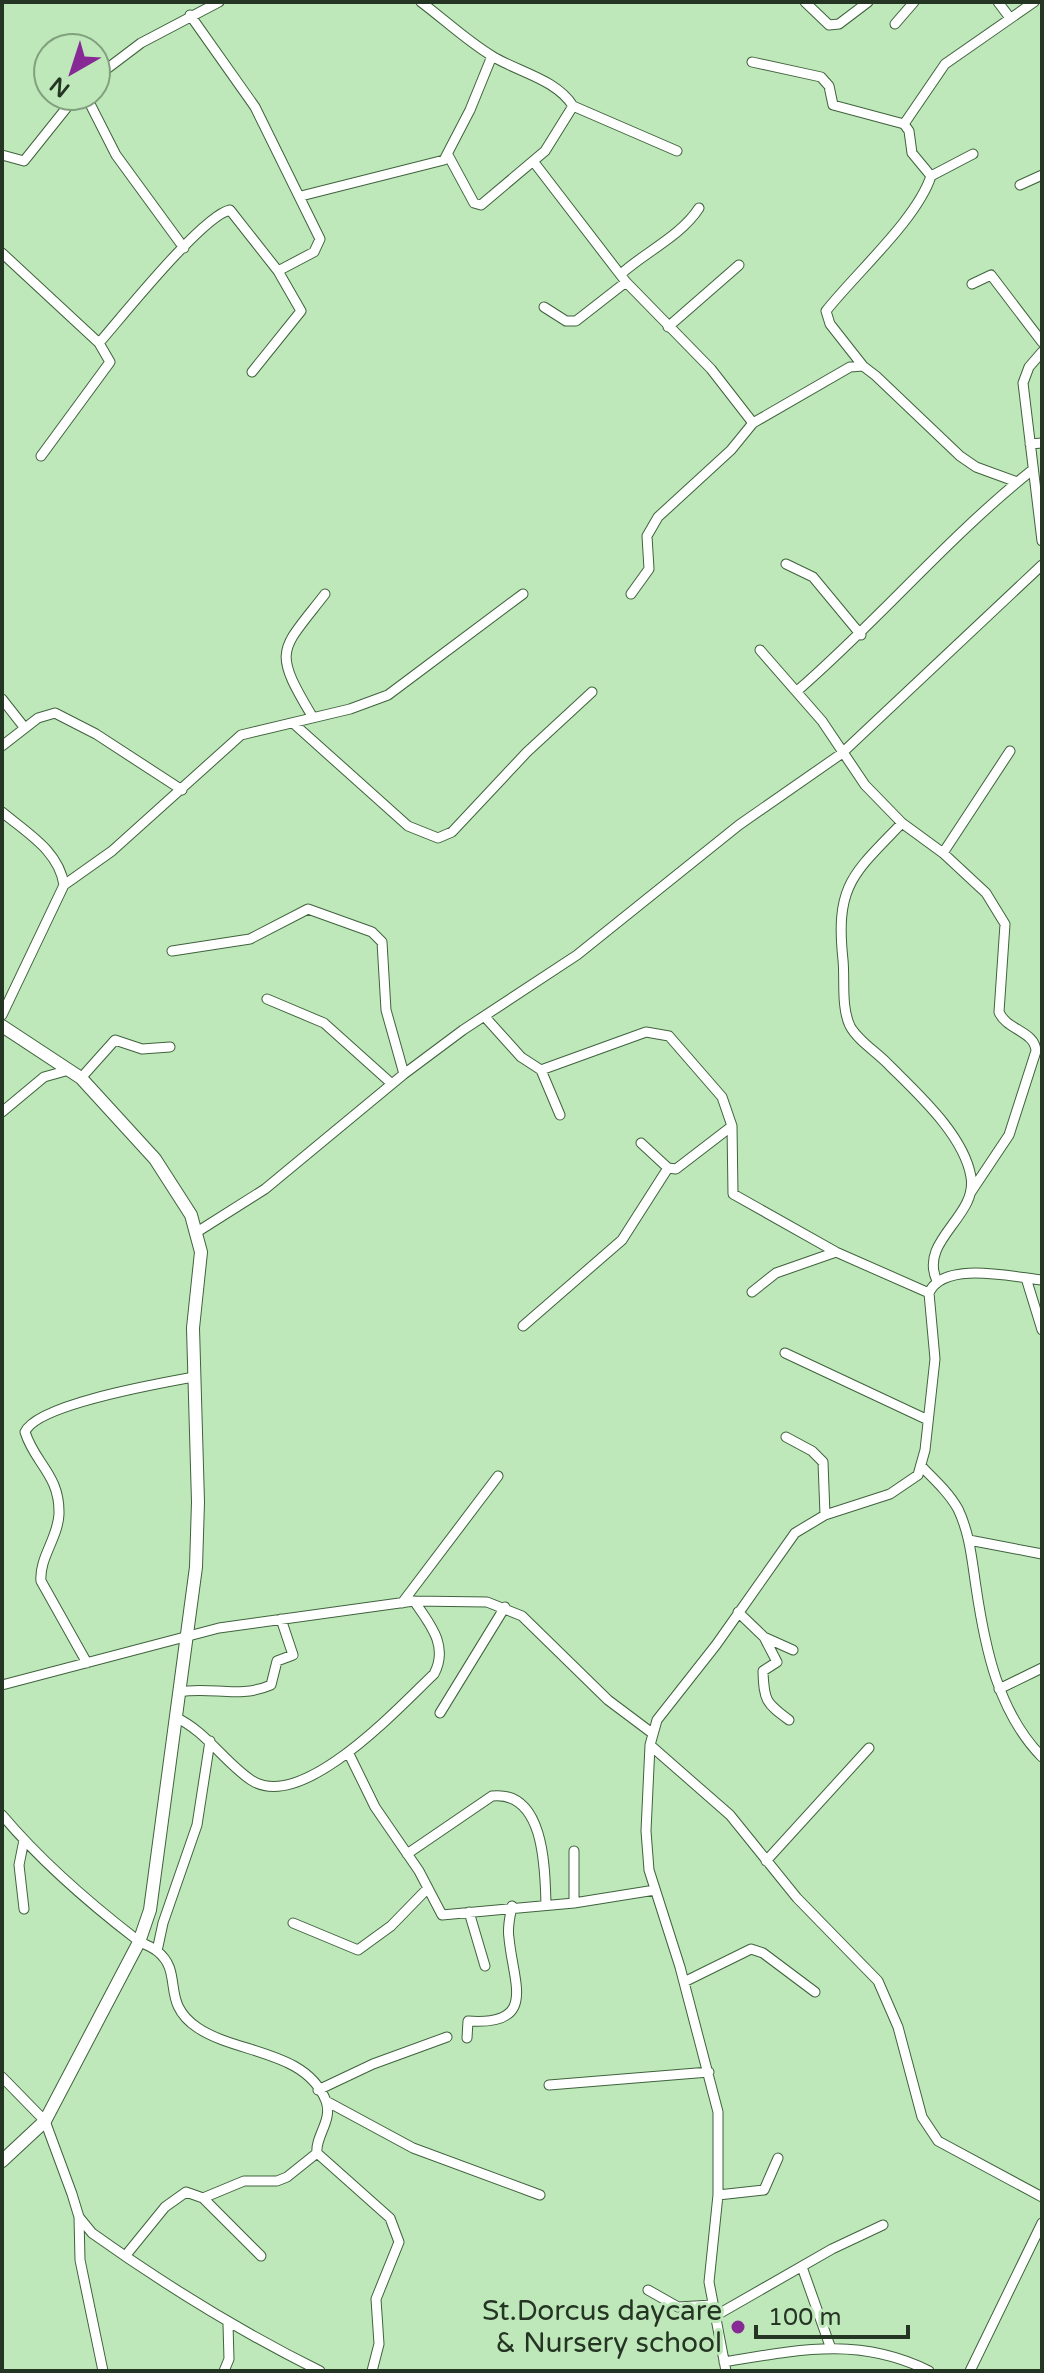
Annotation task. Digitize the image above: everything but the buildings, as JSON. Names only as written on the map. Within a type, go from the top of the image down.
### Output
[{"type":"street","points":[[112,65],[141,43],[219,2]]},
{"type":"street","points":[[421,2],[492,56],[540,79],[573,106],[677,151]]},
{"type":"street","points":[[805,2],[824,23],[833,25],[868,2]]},
{"type":"street","points":[[895,24],[914,2]]},
{"type":"street","points":[[998,2],[1010,18]]},
{"type":"street","points":[[904,124],[940,68],[1034,2]]},
{"type":"street","points":[[190,15],[255,107],[320,239],[319,246],[278,271]]},
{"type":"street","points":[[301,196],[438,163],[448,155],[492,56]]},
{"type":"street","points":[[752,62],[821,77],[829,86],[833,105],[904,124],[909,131],[912,153],[931,176]]},
{"type":"street","points":[[448,155],[478,205],[545,151],[573,106]]},
{"type":"street","points":[[2,155],[24,161],[63,112]]},
{"type":"street","points":[[94,112],[116,155],[184,248]]},
{"type":"street","points":[[931,176],[948,170],[973,154]]},
{"type":"street","points":[[533,161],[623,278],[711,369],[753,423]]},
{"type":"street","points":[[1020,185],[1042,175]]},
{"type":"street","points":[[931,176],[927,188],[899,225],[826,311],[830,324],[863,366],[960,456],[976,467],[1017,482]]},
{"type":"street","points":[[544,307],[566,321],[576,321],[645,253],[679,230],[699,208]]},
{"type":"street","points":[[99,343],[184,248],[219,214],[230,210],[278,271],[301,311],[252,372]]},
{"type":"street","points":[[2,253],[99,343],[110,362],[41,456]]},
{"type":"street","points":[[668,327],[739,265]]},
{"type":"street","points":[[972,284],[991,275],[1042,342]]},
{"type":"street","points":[[1042,352],[1029,367],[1023,383],[1031,471],[1042,541]]},
{"type":"street","points":[[631,594],[649,569],[647,536],[650,526],[731,450],[753,423],[838,371],[863,366]]},
{"type":"street","points":[[1030,444],[1042,443]]},
{"type":"street","points":[[797,691],[861,635],[922,570],[1031,471]]},
{"type":"street","points":[[786,564],[813,577],[861,635]]},
{"type":"street","points":[[197,1232],[265,1189],[404,1074],[577,955],[739,825],[841,754],[1042,565]]},
{"type":"street","points":[[312,716],[290,680],[285,653],[287,641],[325,594]]},
{"type":"street","points":[[2,1015],[64,885],[112,851],[241,735],[350,709],[388,695],[523,594]]},
{"type":"street","points":[[760,650],[822,721],[841,754],[865,785],[902,823],[943,853],[986,893],[1005,924],[999,1012],[1002,1019],[1036,1044],[1009,1135],[934,1253],[933,1272],[937,1281]]},
{"type":"street","points":[[293,723],[408,826],[438,838],[452,832],[527,752],[592,692]]},
{"type":"street","points":[[2,699],[24,727]]},
{"type":"street","points":[[2,746],[24,727],[55,713],[182,790]]},
{"type":"street","points":[[943,853],[1010,751]]},
{"type":"street","points":[[2,812],[46,848],[62,868],[64,885]]},
{"type":"street","points":[[902,823],[866,862],[841,901],[845,1010],[854,1031],[890,1066],[957,1144],[971,1178],[971,1192]]},
{"type":"street","points":[[172,951],[250,939],[308,909],[372,932],[382,942],[386,1010],[404,1074]]},
{"type":"street","points":[[267,999],[307,1014],[331,1028],[392,1084]]},
{"type":"street","points":[[485,1017],[521,1057],[541,1070],[560,1115]]},
{"type":"street","points":[[2,1026],[81,1078],[155,1159],[191,1215],[201,1252],[193,1328],[198,1502],[196,1567],[158,1870],[139,1942],[45,2121],[2,2161]]},
{"type":"street","points":[[541,1070],[646,1032],[669,1036],[722,1097],[732,1126],[733,1194],[836,1252],[929,1293]]},
{"type":"street","points":[[81,1078],[115,1040],[142,1049],[170,1047]]},
{"type":"street","points":[[2,1112],[44,1077],[69,1070]]},
{"type":"street","points":[[641,1143],[668,1168],[679,1169],[732,1126]]},
{"type":"street","points":[[523,1326],[622,1240],[668,1168]]},
{"type":"street","points":[[752,1292],[776,1273],[836,1252]]},
{"type":"street","points":[[929,2371],[880,2354],[830,2346],[725,2367],[709,2282],[718,2195],[718,2112],[684,1982],[655,1890],[646,1841],[650,1745],[652,1733],[664,1711],[795,1533],[825,1515],[890,1494],[918,1475],[922,1467],[935,1359],[929,1293],[937,1281],[963,1273],[1042,1280]]},
{"type":"street","points":[[1026,1278],[1042,1330]]},
{"type":"street","points":[[785,1353],[928,1420]]},
{"type":"street","points":[[87,1663],[41,1581],[40,1570],[59,1516],[58,1495],[52,1475],[25,1432],[28,1425],[75,1404],[118,1391],[194,1377]]},
{"type":"street","points":[[786,1437],[812,1451],[823,1462],[825,1515]]},
{"type":"street","points":[[922,1467],[958,1509],[969,1540],[985,1636],[999,1689],[1022,1734],[1042,1757]]},
{"type":"street","points":[[402,1603],[498,1476]]},
{"type":"street","points":[[969,1540],[1042,1554]]},
{"type":"street","points":[[2,1685],[187,1636],[281,1619],[414,1601],[487,1602],[505,1607],[549,1640],[608,1700],[652,1733]]},
{"type":"street","points":[[175,1717],[210,1741],[252,1780],[264,1786],[309,1775],[349,1754],[434,1674],[439,1664],[439,1643],[414,1601]]},
{"type":"street","points":[[440,1713],[505,1607]]},
{"type":"street","points":[[738,1612],[764,1637],[777,1662],[763,1671],[765,1697],[767,1704],[789,1720]]},
{"type":"street","points":[[179,1692],[195,1689],[246,1693],[271,1685],[277,1661],[293,1655],[281,1619]]},
{"type":"street","points":[[764,1637],[793,1650]]},
{"type":"street","points":[[999,1689],[1042,1668]]},
{"type":"street","points":[[157,1951],[163,1923],[197,1825],[210,1741]]},
{"type":"street","points":[[650,1745],[716,1801],[766,1861],[878,1981],[898,2027],[922,2117],[931,2133],[947,2147],[1042,2197]]},
{"type":"street","points":[[766,1861],[869,1748]]},
{"type":"street","points":[[349,1754],[375,1807],[407,1854],[442,1915],[512,1906],[574,1903],[655,1890]]},
{"type":"street","points":[[407,1854],[492,1796],[502,1795],[523,1806],[533,1823],[546,1856],[546,1905]]},
{"type":"street","points":[[2,1815],[24,1840],[139,1942],[157,1951],[172,1972],[176,2007],[186,2020],[238,2048],[298,2067],[326,2101],[413,2148],[540,2195]]},
{"type":"street","points":[[24,1840],[19,1865],[24,1909]]},
{"type":"street","points":[[574,1851],[574,1903]]},
{"type":"street","points":[[293,1923],[358,1950],[391,1926],[428,1888]]},
{"type":"street","points":[[467,2038],[468,2021],[504,2019],[513,2011],[518,1983],[508,1934],[512,1906]]},
{"type":"street","points":[[469,1912],[485,1966]]},
{"type":"street","points":[[684,1982],[751,1949],[763,1953],[815,1992]]},
{"type":"street","points":[[318,2090],[373,2064],[447,2037]]},
{"type":"street","points":[[549,2085],[709,2072]]},
{"type":"street","points":[[2,2077],[45,2121],[79,2217],[80,2260],[103,2371]]},
{"type":"street","points":[[203,2198],[244,2181],[287,2177],[317,2153],[327,2126],[326,2101]]},
{"type":"street","points":[[317,2153],[359,2187],[390,2218],[397,2232],[399,2242],[376,2299],[379,2344],[372,2371]]},
{"type":"street","points":[[718,2195],[764,2190],[778,2158]]},
{"type":"street","points":[[126,2255],[176,2196],[194,2192],[261,2256]]},
{"type":"street","points":[[79,2217],[92,2233],[228,2324],[320,2371]]},
{"type":"street","points":[[970,2371],[1042,2224]]},
{"type":"street","points":[[648,2290],[678,2307],[713,2311],[883,2225]]},
{"type":"street","points":[[802,2267],[830,2346]]},
{"type":"street","points":[[224,2371],[229,2359],[228,2324]]},
{"type":"place","name":"St.Dorcus daycare & Nursery school","points":[[738,2327]]}]
